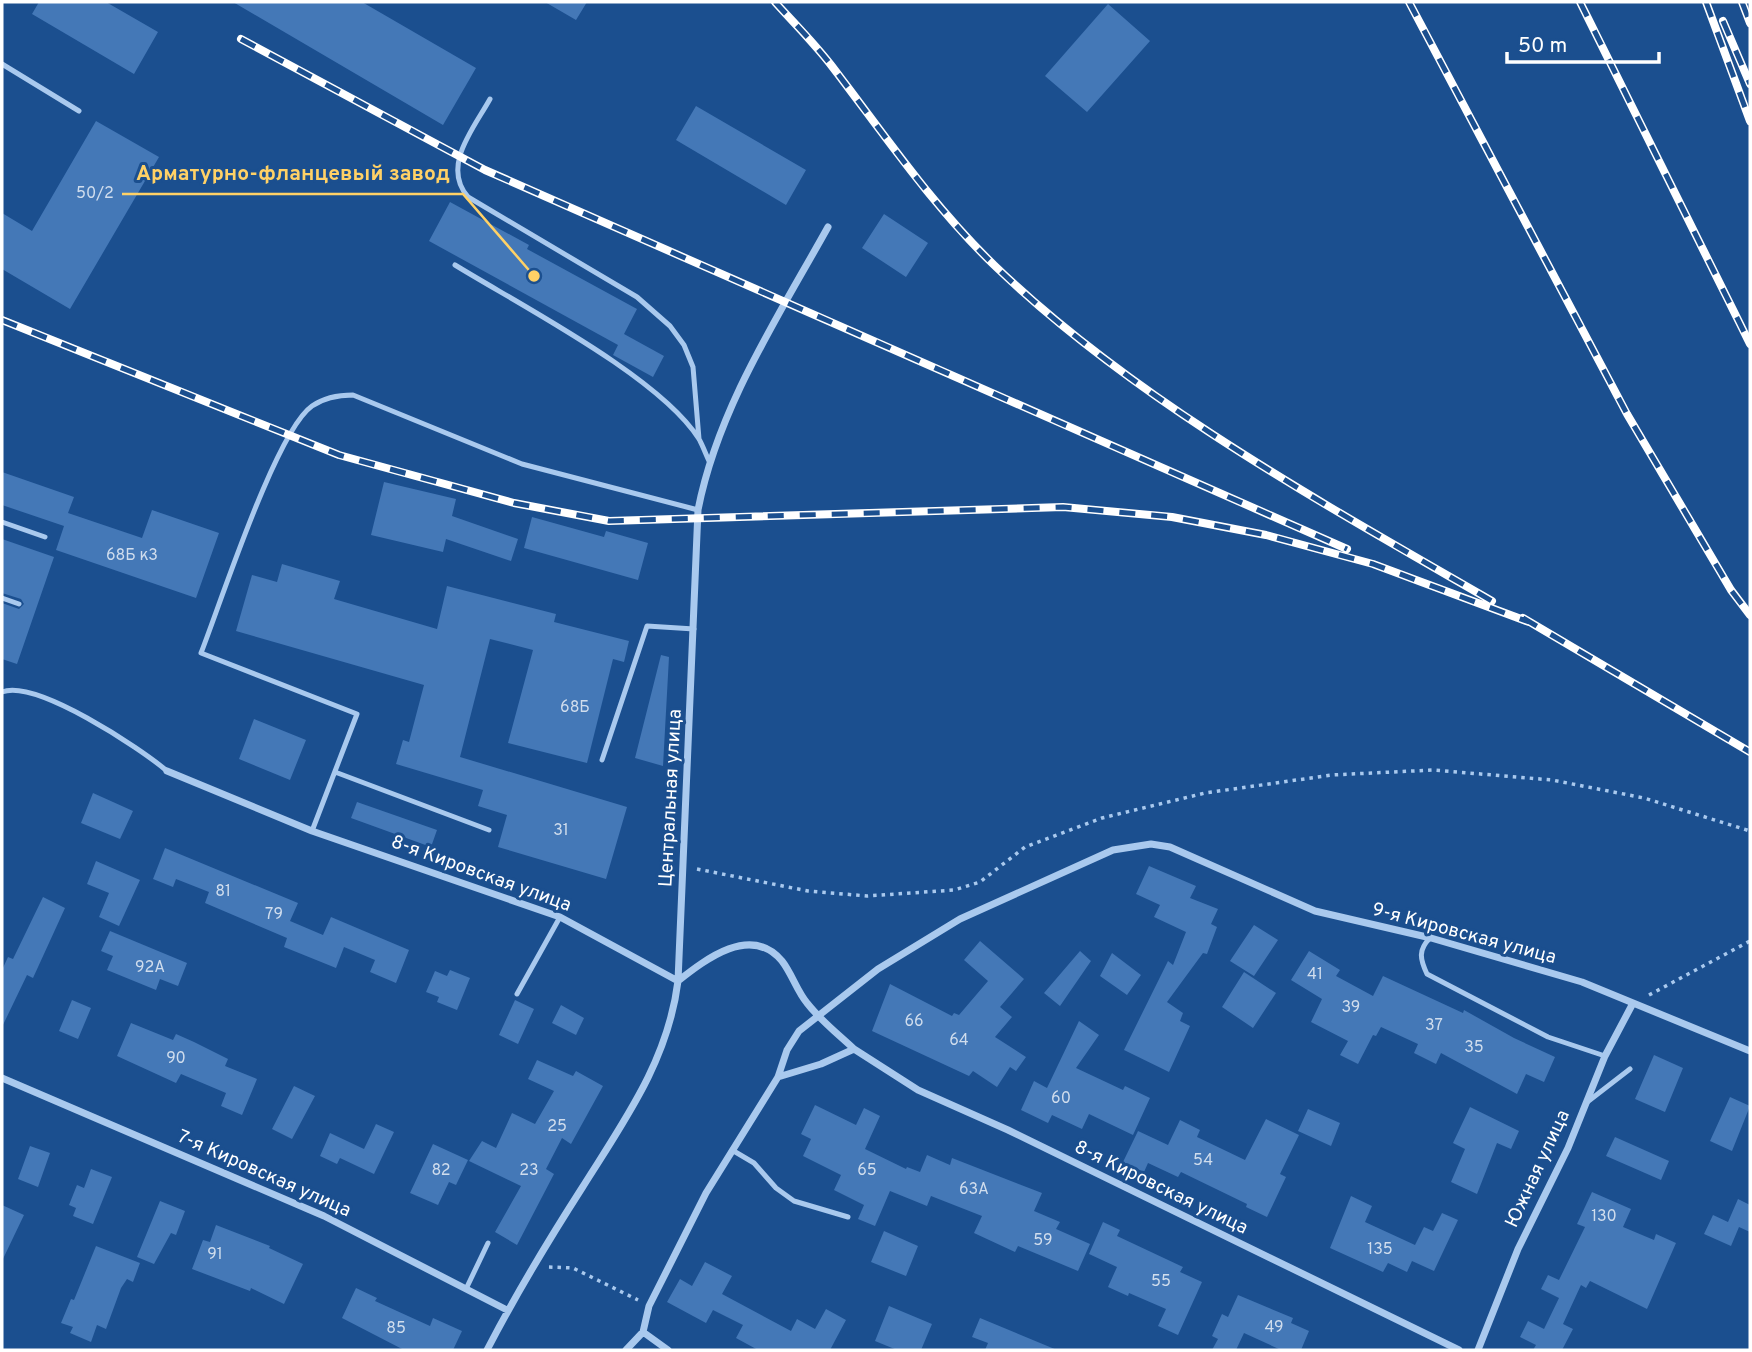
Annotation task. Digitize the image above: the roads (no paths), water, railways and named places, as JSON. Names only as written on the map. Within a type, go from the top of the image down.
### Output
[{"type":"street","name":"Центральная улица","points":[[487,1350],[530,1270],[653,1071],[665,1044],[678,981],[698,510],[710,463],[755,358],[828,227]]},
{"type":"street","name":"8-я Кировская улица","points":[[167,771],[312,831],[560,917],[678,981],[722,951],[739,946],[756,946],[771,951],[783,962],[806,1002],[853,1049],[918,1090],[1008,1130],[1459,1350]]},
{"type":"street","name":"9-я Кировская улица","points":[[819,1016],[877,969],[960,919],[1114,850],[1151,844],[1170,847],[1315,911],[1431,938],[1582,982],[1632,1005],[1750,1051]]},
{"type":"street","name":"Южная улица","points":[[1478,1350],[1518,1249],[1605,1056],[1632,1005]]},
{"type":"street","points":[[626,1350],[643,1332],[649,1306],[706,1194],[778,1077],[792,1040],[819,1016]]},
{"type":"street","points":[[778,1077],[821,1064],[853,1049]]},
{"type":"street","name":"7-я Кировская улица","points":[[2,1078],[324,1216],[508,1310]]},
{"type":"street","points":[[643,1332],[668,1350]]},
{"type":"lane","points":[[2,64],[79,111]]},
{"type":"lane","points":[[490,99],[460,156],[456,173],[459,187],[468,197],[637,298],[670,326],[684,345],[693,367],[699,439]]},
{"type":"lane","points":[[456,265],[609,360],[661,398],[699,439],[710,463]]},
{"type":"lane","points":[[312,831],[357,715],[201,653],[282,446],[311,406],[335,395],[353,395],[522,464],[698,510]]},
{"type":"lane","points":[[2,522],[45,537]]},
{"type":"lane","points":[[2,598],[19,604]]},
{"type":"lane","points":[[602,761],[647,626],[694,629]]},
{"type":"lane","points":[[2,692],[27,692],[72,711],[111,730],[167,771]]},
{"type":"lane","points":[[335,772],[489,830]]},
{"type":"lane","points":[[517,994],[560,917]]},
{"type":"lane","points":[[1431,938],[1422,946],[1420,960],[1427,974],[1548,1037],[1605,1056]]},
{"type":"lane","points":[[1586,1103],[1630,1069]]},
{"type":"lane","points":[[732,1150],[754,1163],[776,1188],[794,1200],[848,1217]]},
{"type":"lane","points":[[466,1289],[488,1243]]},
{"type":"railway","points":[[775,2],[824,57],[949,218],[994,265],[1049,314],[1107,361],[1232,447],[1492,601]]},
{"type":"railway","points":[[1409,2],[1627,414],[1731,590],[1750,615]]},
{"type":"railway","points":[[1580,2],[1750,344]]},
{"type":"railway","points":[[1706,2],[1750,121]]},
{"type":"railway","points":[[1742,2],[1750,23]]},
{"type":"railway","points":[[1723,21],[1750,84]]},
{"type":"railway","points":[[241,39],[485,170],[1347,549]]},
{"type":"railway","points":[[2,320],[339,455],[514,503],[609,521],[1063,507],[1172,517],[1266,535],[1373,564],[1529,622]]},
{"type":"railway","points":[[1523,618],[1750,752]]},
{"type":"place","name":"Арматурно-фланцевый завод","points":[[534,276]]}]
